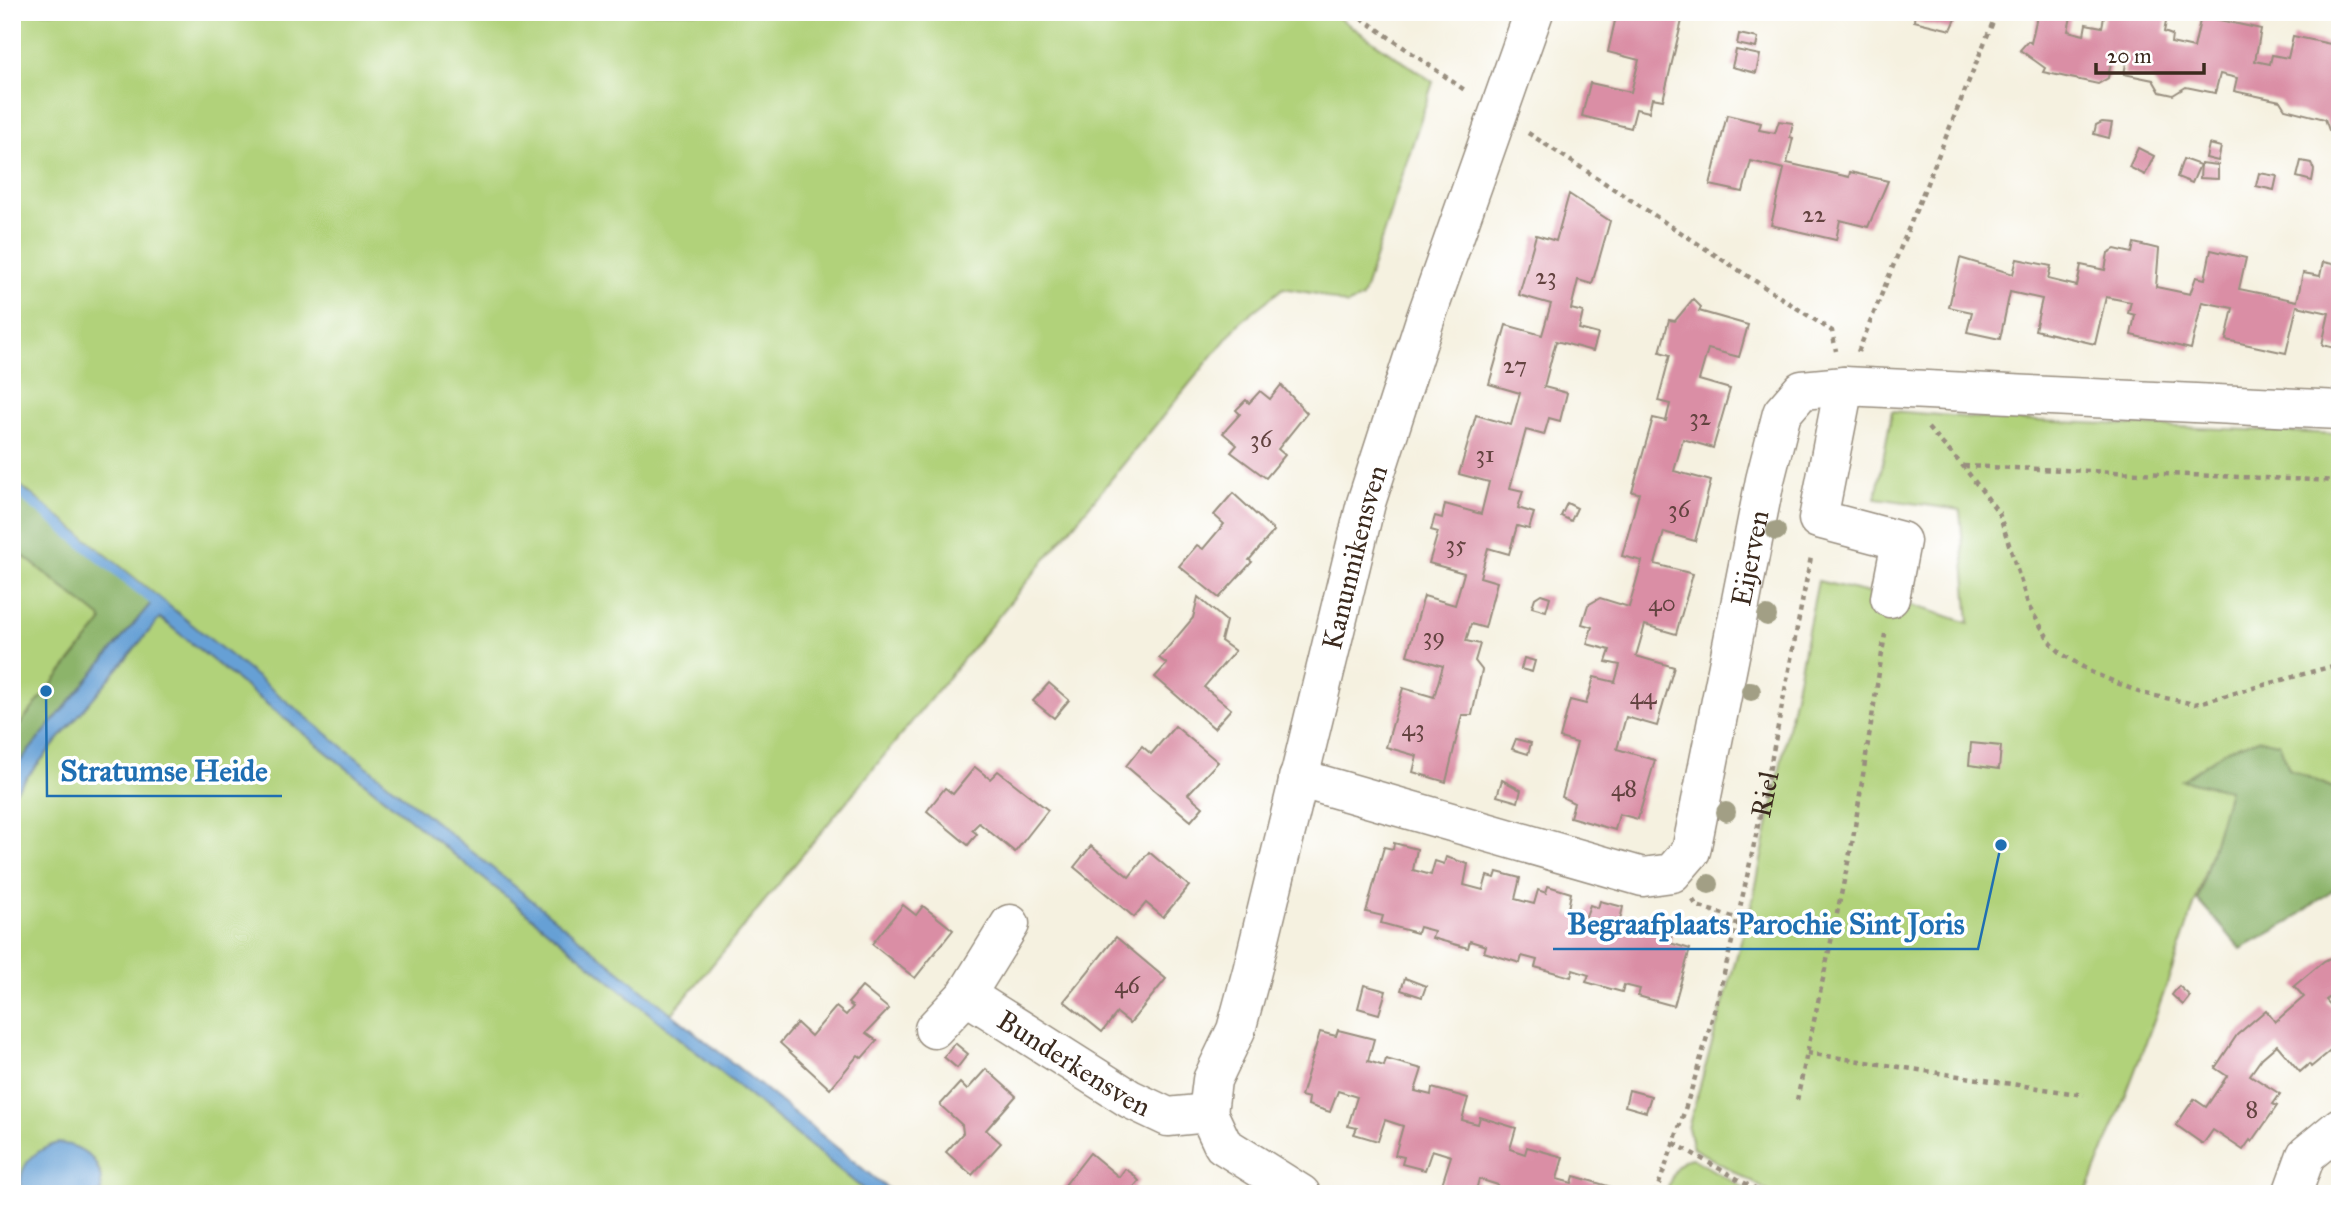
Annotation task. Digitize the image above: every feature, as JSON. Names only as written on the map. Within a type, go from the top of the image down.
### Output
[{"type":"street","name":"Kanunnikensven","points":[[1208,1113],[1212,1080],[1236,1030],[1252,971],[1366,503],[1425,320],[1534,12]]},
{"type":"street","name":"Eijerven","points":[[1672,873],[1691,851],[1765,480],[1782,413],[1802,390],[1844,387],[2340,410]]},
{"type":"street","points":[[1844,387],[1818,519],[1901,541],[1891,598]]},
{"type":"street","points":[[1298,778],[1643,877],[1672,873]]},
{"type":"street","name":"Bunderkensven","points":[[934,1029],[966,995],[1010,924]]},
{"type":"street","name":"Bunderkensven","points":[[966,995],[1130,1099],[1168,1116],[1208,1113]]},
{"type":"street","points":[[1208,1113],[1223,1144],[1287,1190]]},
{"type":"street","points":[[2292,1194],[2306,1155],[2340,1127]]},
{"type":"path","points":[[1353,12],[1499,114],[1832,331],[1844,387]]},
{"type":"path","points":[[1844,387],[1997,12]]},
{"type":"path","points":[[1894,391],[1964,466],[1999,513],[2029,607],[2051,643],[2062,654],[2091,672],[2141,693],[2195,704],[2340,664]]},
{"type":"path","points":[[1964,466],[2340,481]]},
{"type":"path","name":"Riel","points":[[1655,1194],[1674,1143],[1739,919],[1818,519]]},
{"type":"path","points":[[1797,1100],[1855,827],[1891,598]]},
{"type":"path","points":[[1672,873],[1697,906],[1739,919]]},
{"type":"path","points":[[1807,1053],[2084,1095]]},
{"type":"path","points":[[1674,1143],[1764,1194]]},
{"type":"green space","points":[[12,12],[1330,12],[1433,82],[1362,298],[1347,305],[1317,294],[1283,288],[1241,321],[671,1015],[12,479]]},
{"type":"green space","points":[[1892,411],[1988,419],[2340,434],[2340,791],[2289,769],[2279,743],[2183,780],[2230,790],[2164,994],[2086,1194],[1773,1194],[1693,1148],[1688,1128],[1754,895],[1818,581],[1890,598],[1969,623],[1960,510],[1876,498]]},
{"type":"green space","points":[[12,479],[157,596],[12,771],[12,734],[102,622],[101,618],[12,547]]},
{"type":"green space","points":[[12,503],[147,615],[12,767]]},
{"type":"green space","points":[[160,618],[565,944],[869,1194],[101,1194],[100,1171],[93,1159],[21,1190],[22,1194],[12,1194],[12,795]]},
{"type":"green space","points":[[2259,739],[2279,743],[2289,769],[2340,791],[2340,884],[2290,922],[2241,949],[2198,900],[2229,790],[2182,780],[2228,749]]},
{"type":"green space","points":[[1692,1158],[1754,1194],[1666,1194],[1677,1166]]},
{"type":"water","points":[[157,596],[894,1194],[869,1194],[565,944],[160,618],[12,795],[12,771]]},
{"type":"water","points":[[58,1143],[77,1148],[92,1158],[100,1174],[101,1194],[22,1194],[22,1176],[28,1161],[41,1150]]},
{"type":"building","points":[[1617,12],[1684,12],[1663,100],[1652,98],[1649,112],[1636,109],[1631,128],[1582,116],[1590,83],[1631,92],[1639,60],[1608,52]]},
{"type":"building","points":[[1915,12],[1959,12],[1951,30],[1914,21]]},
{"type":"building","points":[[2038,12],[2072,12],[2068,31],[2084,35],[2086,24],[2102,27],[2105,12],[2168,12],[2164,32],[2172,35],[2171,43],[2194,48],[2201,16],[2261,29],[2255,61],[2270,64],[2272,55],[2288,58],[2293,36],[2340,46],[2340,132],[2329,130],[2325,119],[2285,109],[2280,101],[2234,91],[2237,78],[2220,74],[2215,93],[2186,87],[2173,95],[2160,92],[2153,80],[2124,74],[2128,54],[2113,51],[2108,78],[2098,84],[2043,72],[2045,68],[2020,50],[2028,41],[2031,43]]},
{"type":"building","points":[[1739,34],[1758,38],[1756,48],[1737,44]]},
{"type":"building","points":[[1736,50],[1760,55],[1756,73],[1732,67]]},
{"type":"building","points":[[1727,115],[1761,123],[1759,130],[1775,133],[1779,121],[1793,123],[1790,137],[1793,138],[1787,163],[1849,177],[1850,172],[1888,181],[1868,227],[1840,220],[1836,240],[1771,225],[1784,169],[1751,161],[1743,192],[1710,185]]},
{"type":"building","points":[[2102,122],[2112,123],[2109,138],[2094,134],[2096,125]]},
{"type":"building","points":[[2209,144],[2221,147],[2218,161],[2206,158]]},
{"type":"building","points":[[2138,148],[2154,156],[2145,175],[2129,167]]},
{"type":"building","points":[[2183,159],[2200,165],[2192,183],[2177,177]]},
{"type":"building","points":[[2301,161],[2311,163],[2314,170],[2312,181],[2297,177]]},
{"type":"building","points":[[2201,163],[2218,165],[2218,179],[2200,178]]},
{"type":"building","points":[[2259,173],[2277,176],[2274,190],[2256,186]]},
{"type":"building","points":[[1569,194],[1610,221],[1592,284],[1578,280],[1571,309],[1583,312],[1579,329],[1598,334],[1593,351],[1556,341],[1544,387],[1567,393],[1560,421],[1549,418],[1544,435],[1526,430],[1510,488],[1523,491],[1518,508],[1534,513],[1529,529],[1517,526],[1509,554],[1488,548],[1480,577],[1497,582],[1485,628],[1471,624],[1466,641],[1480,644],[1475,661],[1482,670],[1472,715],[1462,715],[1446,782],[1413,772],[1417,756],[1386,747],[1403,688],[1434,697],[1443,666],[1407,655],[1424,596],[1455,605],[1464,573],[1429,563],[1438,532],[1431,530],[1435,516],[1442,518],[1445,504],[1481,514],[1489,482],[1459,474],[1476,415],[1511,425],[1520,393],[1489,384],[1506,325],[1542,335],[1551,304],[1519,295],[1536,235],[1556,241]]},
{"type":"building","points":[[2134,243],[2159,249],[2156,287],[2190,294],[2196,277],[2205,279],[2211,250],[2246,258],[2239,289],[2297,301],[2303,273],[2320,276],[2323,262],[2337,265],[2340,271],[2340,349],[2322,345],[2329,313],[2297,306],[2286,353],[2226,340],[2233,308],[2202,302],[2191,349],[2131,335],[2135,315],[2128,313],[2131,302],[2106,297],[2095,344],[2035,330],[2042,299],[2010,292],[2000,339],[1967,332],[1972,312],[1949,307],[1960,258],[2013,274],[2017,259],[2051,266],[2048,279],[2077,286],[2081,265],[2105,270],[2108,253],[2115,249],[2132,253]]},
{"type":"building","points":[[1693,299],[1701,307],[1699,311],[1748,325],[1739,357],[1708,349],[1699,380],[1730,389],[1713,448],[1683,439],[1674,471],[1711,481],[1695,541],[1664,532],[1655,564],[1693,574],[1676,634],[1645,625],[1636,656],[1674,667],[1657,726],[1626,717],[1617,749],[1655,760],[1638,819],[1619,814],[1615,830],[1570,817],[1574,803],[1562,797],[1577,743],[1560,738],[1570,700],[1586,704],[1594,677],[1615,682],[1620,665],[1606,662],[1610,650],[1587,644],[1592,627],[1582,624],[1588,605],[1600,598],[1629,607],[1642,561],[1622,556],[1639,493],[1632,492],[1653,418],[1666,421],[1670,404],[1658,401],[1670,355],[1660,352],[1669,320],[1675,321]]},
{"type":"building","points":[[1281,385],[1307,413],[1278,449],[1285,455],[1266,478],[1231,452],[1237,445],[1223,433],[1240,414],[1236,410],[1246,400],[1249,403],[1260,391],[1270,399]]},
{"type":"building","points":[[1233,493],[1274,531],[1249,560],[1252,562],[1219,598],[1179,566],[1197,545],[1203,549],[1224,524],[1214,515]]},
{"type":"building","points":[[1567,503],[1577,508],[1571,521],[1561,516]]},
{"type":"building","points":[[1541,594],[1550,597],[1546,611],[1532,607],[1535,598]]},
{"type":"building","points":[[1198,597],[1226,621],[1221,641],[1235,651],[1204,687],[1231,709],[1214,728],[1155,677],[1167,664],[1159,658],[1193,618]]},
{"type":"building","points":[[1524,658],[1535,661],[1532,672],[1521,669]]},
{"type":"building","points":[[1049,683],[1069,700],[1054,718],[1033,701]]},
{"type":"building","points":[[1175,726],[1218,762],[1188,794],[1203,807],[1191,821],[1126,766],[1142,746],[1151,754]]},
{"type":"building","points":[[1516,739],[1531,743],[1528,754],[1512,749]]},
{"type":"building","points":[[1971,743],[2001,746],[1999,769],[1969,765]]},
{"type":"building","points":[[975,767],[990,779],[998,771],[1048,810],[1015,852],[979,823],[972,830],[977,834],[968,845],[927,811],[945,788],[953,794]]},
{"type":"building","points":[[1502,780],[1521,790],[1518,802],[1497,796]]},
{"type":"building","points":[[1394,843],[1417,849],[1413,870],[1431,875],[1435,861],[1444,864],[1446,857],[1468,864],[1464,885],[1483,890],[1487,876],[1495,878],[1497,872],[1520,878],[1515,899],[1534,904],[1538,890],[1546,893],[1548,886],[1571,893],[1567,914],[1585,919],[1590,905],[1598,908],[1600,901],[1623,907],[1618,929],[1637,934],[1641,920],[1649,922],[1651,915],[1674,922],[1670,943],[1690,949],[1674,1006],[1638,996],[1640,989],[1624,985],[1622,992],[1586,982],[1589,975],[1573,970],[1571,977],[1535,967],[1537,960],[1522,956],[1520,963],[1484,952],[1486,946],[1470,941],[1468,948],[1432,938],[1434,931],[1419,927],[1417,933],[1381,923],[1383,916],[1366,912],[1384,847],[1393,849]]},
{"type":"building","points":[[1091,846],[1129,877],[1149,852],[1189,886],[1163,917],[1146,903],[1134,917],[1074,867]]},
{"type":"building","points":[[903,905],[916,915],[923,906],[953,930],[915,978],[872,944]]},
{"type":"building","points":[[1116,937],[1166,979],[1130,1023],[1117,1013],[1102,1032],[1064,1001]]},
{"type":"building","points":[[2340,953],[2340,990],[2326,1000],[2340,1016],[2340,1043],[2311,1067],[2309,1064],[2300,1072],[2277,1045],[2262,1058],[2250,1075],[2280,1094],[2273,1104],[2277,1106],[2252,1142],[2250,1140],[2243,1150],[2213,1130],[2203,1144],[2176,1125],[2194,1099],[2206,1107],[2227,1076],[2215,1068],[2237,1035],[2266,1010],[2275,1022],[2304,997],[2294,986],[2324,961]]},
{"type":"building","points":[[1405,978],[1426,986],[1422,997],[1401,990]]},
{"type":"building","points":[[1364,985],[1386,991],[1379,1014],[1358,1008]]},
{"type":"building","points":[[2179,986],[2190,996],[2183,1005],[2172,995]]},
{"type":"building","points":[[862,987],[889,1009],[866,1033],[877,1041],[862,1058],[858,1055],[830,1089],[780,1043],[797,1023],[811,1036],[836,1007],[846,1015],[853,1007],[848,1003]]},
{"type":"building","points":[[1338,1030],[1374,1039],[1368,1061],[1384,1066],[1386,1059],[1422,1069],[1415,1091],[1431,1095],[1432,1088],[1468,1098],[1462,1120],[1478,1124],[1480,1117],[1516,1128],[1510,1149],[1525,1154],[1527,1147],[1563,1157],[1557,1179],[1572,1183],[1574,1176],[1611,1187],[1609,1194],[1496,1194],[1498,1185],[1479,1179],[1475,1194],[1449,1193],[1451,1187],[1442,1184],[1451,1156],[1432,1150],[1425,1170],[1402,1164],[1404,1157],[1395,1155],[1403,1126],[1385,1120],[1378,1141],[1354,1134],[1357,1128],[1348,1126],[1357,1097],[1338,1091],[1330,1112],[1308,1105],[1309,1098],[1301,1096],[1320,1032],[1336,1036]]},
{"type":"building","points":[[955,1043],[968,1054],[957,1068],[944,1057]]},
{"type":"building","points":[[986,1069],[1016,1096],[986,1130],[1001,1143],[972,1175],[946,1152],[963,1133],[962,1125],[940,1105],[960,1083],[967,1090]]},
{"type":"building","points":[[1629,1090],[1651,1096],[1646,1112],[1625,1106]]},
{"type":"building","points":[[1090,1153],[1119,1177],[1125,1169],[1133,1174],[1139,1181],[1133,1188],[1140,1194],[1058,1194]]},
{"type":"waterway","points":[[12,486],[163,608]]},
{"type":"place","name":"Stratumse Heide","points":[[46,691]]},
{"type":"place","name":"Begraafplaats Parochie Sint Joris","points":[[2001,845]]}]
